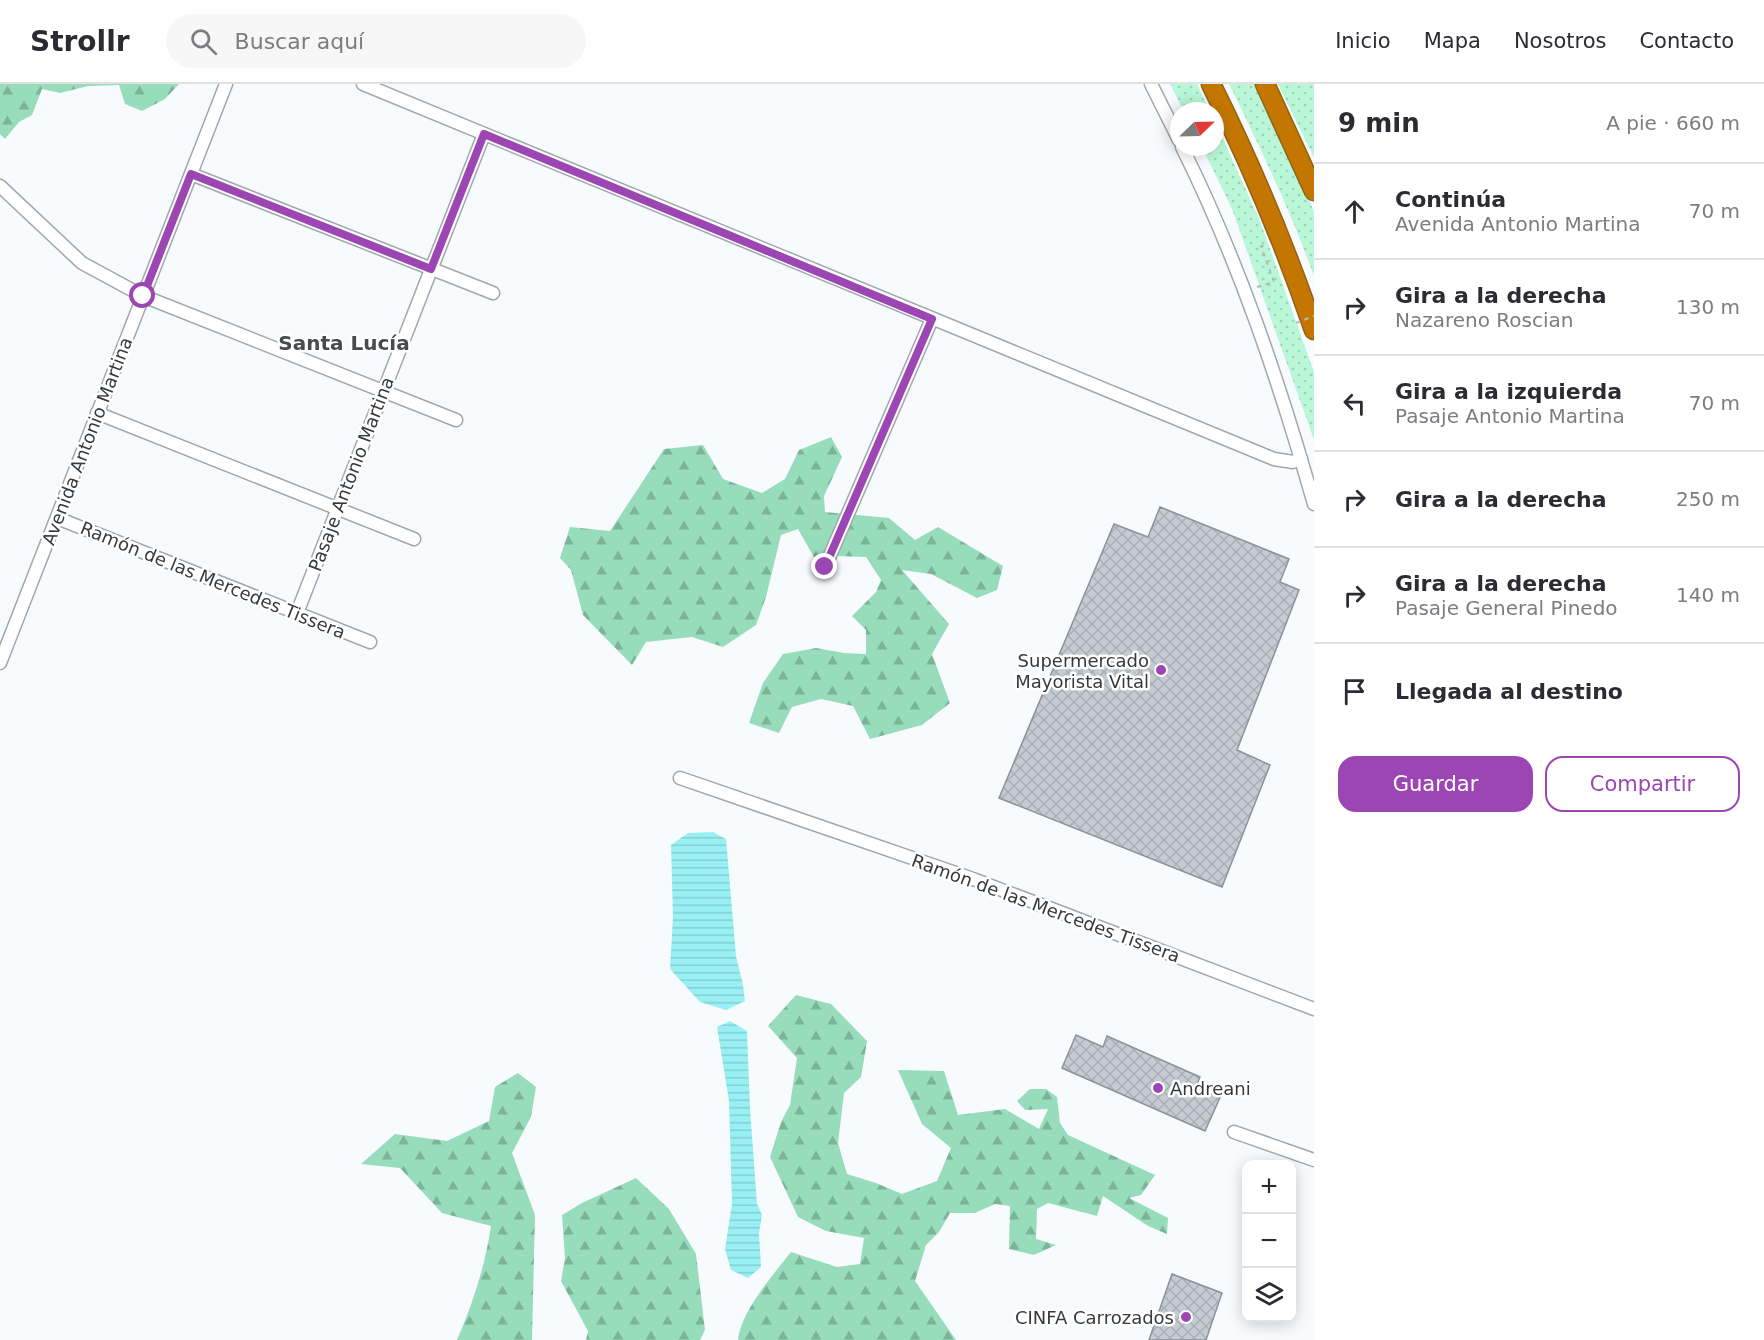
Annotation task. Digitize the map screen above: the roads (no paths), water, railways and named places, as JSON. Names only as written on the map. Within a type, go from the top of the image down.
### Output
[{"type":"highway","points":[[1211,84],[1250,165],[1283,243],[1314,330]]},
{"type":"highway","points":[[1265,84],[1314,191]]},
{"type":"street","name":"Avenida Antonio Martina","points":[[0,663],[226,84]]},
{"type":"street","points":[[363,84],[1274,459],[1293,462],[1301,459]]},
{"type":"street","points":[[1151,84],[1170,122]]},
{"type":"street","name":"Pasaje Antonio Martina","points":[[297,613],[484,134]]},
{"type":"street","points":[[1186,156],[1202,187],[1274,368],[1314,504]]},
{"type":"street","points":[[191,174],[493,293]]},
{"type":"street","points":[[0,186],[82,263],[143,296],[456,420]]},
{"type":"street","points":[[825,567],[932,319]]},
{"type":"street","points":[[98,413],[414,539]]},
{"type":"street","name":"Ramón de las Mercedes Tissera","points":[[57,518],[370,642]]},
{"type":"street","name":"Ramón de las Mercedes Tissera","points":[[680,777],[973,879],[1314,1009]]},
{"type":"street","points":[[1234,1132],[1314,1160]]},
{"type":"water","points":[[713,832],[726,839],[736,956],[745,1001],[726,1010],[700,1002],[670,969],[673,917],[671,845],[688,833]]},
{"type":"water","points":[[730,1021],[747,1031],[757,1204],[762,1215],[759,1233],[761,1267],[748,1278],[731,1270],[725,1249],[732,1204],[729,1101],[717,1027]]},
{"type":"place","name":"Supermercado Mayorista Vital","points":[[1161,670]]},
{"type":"place","name":"Andreani","points":[[1158,1088]]},
{"type":"place","name":"CINFA Carrozados","points":[[1186,1317]]},
{"type":"district","name":"Santa Lucía","points":[[344,343]]}]
